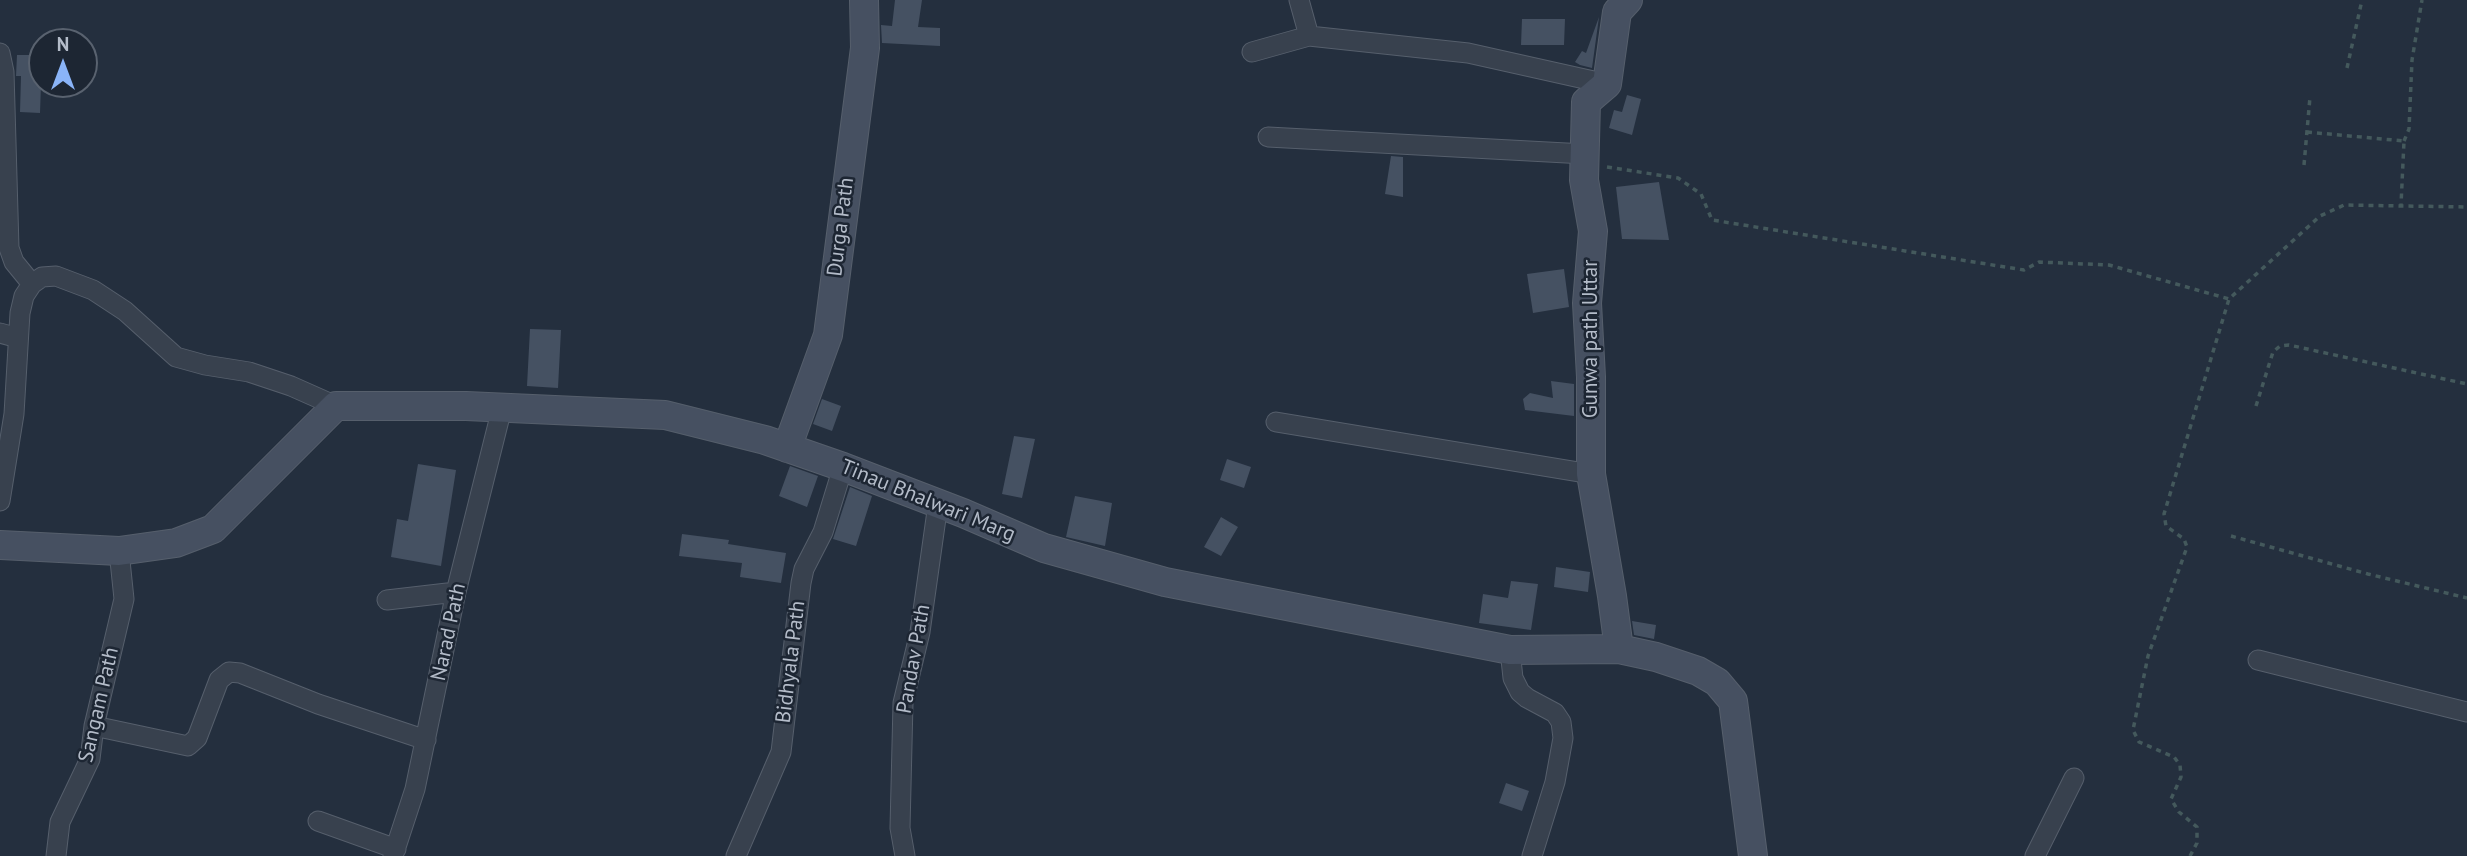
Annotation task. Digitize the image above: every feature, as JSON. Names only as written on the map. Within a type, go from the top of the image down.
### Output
[{"type":"street","name":"Durga Path","points":[[787,448],[828,335],[865,48],[864,0]]},
{"type":"street","points":[[1299,0],[1308,36]]},
{"type":"street","points":[[1252,52],[1308,36],[1468,53],[1607,84],[1621,4]]},
{"type":"street","points":[[0,53],[4,72],[9,248],[14,262],[32,284]]},
{"type":"street","name":"Gunwa path Uttar","points":[[1607,84],[1586,102],[1584,180],[1593,231],[1587,303],[1591,377],[1591,474],[1619,649]]},
{"type":"street","points":[[1268,137],[1584,160]]},
{"type":"street","points":[[0,501],[15,414],[9,335],[24,296],[32,284],[42,277],[56,276],[77,282],[125,311],[176,357],[249,372],[291,386],[336,406],[213,529],[176,543],[119,551],[0,545]]},
{"type":"street","name":"Tinau Bhalwari Marg","points":[[336,406],[502,408],[665,415],[787,448],[843,467],[1044,548],[1165,582],[1510,650],[1619,649],[1656,657],[1698,671],[1717,682],[1732,701],[1753,856]]},
{"type":"street","name":"Narad Path","points":[[395,852],[415,789],[456,592],[502,408]]},
{"type":"street","points":[[1276,422],[1591,474]]},
{"type":"street","name":"Bidhyala Path","points":[[736,856],[781,752],[804,569],[823,532],[843,467]]},
{"type":"street","name":"Pandav Path","points":[[905,856],[900,828],[903,703],[920,632],[938,504]]},
{"type":"street","name":"Sangam Path","points":[[56,856],[60,822],[90,759],[94,726],[124,599],[119,551]]},
{"type":"street","points":[[387,600],[456,592]]},
{"type":"street","points":[[1510,650],[1513,678],[1520,692],[1555,713],[1561,722],[1563,738],[1555,782],[1532,856]]},
{"type":"street","points":[[2258,660],[2467,712]]},
{"type":"street","points":[[94,726],[188,746],[197,738],[219,680],[229,672],[240,673],[318,704],[426,740]]},
{"type":"street","points":[[2035,856],[2074,778]]},
{"type":"street","points":[[318,821],[395,852]]},
{"type":"path","points":[[2347,68],[2362,0]]},
{"type":"path","points":[[2400,205],[2404,141],[2409,129],[2412,60],[2422,0]]},
{"type":"path","points":[[2304,165],[2310,97]]},
{"type":"path","points":[[2307,132],[2404,141]]},
{"type":"path","points":[[1584,160],[1678,178],[1701,194],[1712,220],[2024,270],[2039,262],[2109,265],[2229,299]]},
{"type":"path","points":[[2190,856],[2199,835],[2197,827],[2179,812],[2171,799],[2181,777],[2180,765],[2174,757],[2139,742],[2133,730],[2148,656],[2187,547],[2184,539],[2166,526],[2164,514],[2229,299],[2320,216],[2344,205],[2467,207]]},
{"type":"path","points":[[2256,406],[2273,352],[2280,346],[2289,345],[2467,384]]},
{"type":"path","points":[[2231,537],[2467,598]]},
{"type":"building","points":[[895,0],[922,0],[918,27],[940,28],[940,46],[882,43],[881,25],[892,26]]},
{"type":"building","points":[[1599,17],[1592,68],[1580,65],[1575,62],[1582,51],[1586,53]]},
{"type":"building","points":[[1522,19],[1565,19],[1564,45],[1521,45]]},
{"type":"building","points":[[17,55],[28,55],[28,98],[41,98],[40,113],[20,112],[21,76],[16,76]]},
{"type":"building","points":[[1627,95],[1641,99],[1632,135],[1609,128],[1614,110],[1622,112]]},
{"type":"building","points":[[1391,156],[1403,157],[1403,197],[1385,194]]},
{"type":"building","points":[[1659,182],[1669,240],[1622,239],[1616,187]]},
{"type":"building","points":[[1564,269],[1569,307],[1533,313],[1527,274]]},
{"type":"building","points":[[530,329],[561,330],[558,388],[527,386]]},
{"type":"building","points":[[1551,381],[1574,384],[1574,416],[1525,410],[1523,399],[1530,393],[1553,398]]},
{"type":"building","points":[[822,399],[841,406],[832,431],[813,424]]},
{"type":"building","points":[[1014,436],[1035,439],[1022,498],[1002,494]]},
{"type":"building","points":[[1227,459],[1251,467],[1244,488],[1220,480]]},
{"type":"building","points":[[418,464],[456,470],[441,566],[391,557],[397,519],[408,521]]},
{"type":"building","points":[[790,466],[818,476],[807,507],[779,496]]},
{"type":"building","points":[[850,487],[872,496],[856,546],[833,539]]},
{"type":"building","points":[[1075,496],[1112,503],[1105,546],[1066,537]]},
{"type":"building","points":[[1221,517],[1238,527],[1221,556],[1204,547]]},
{"type":"building","points":[[682,534],[729,540],[728,544],[786,553],[781,583],[740,577],[742,563],[679,556]]},
{"type":"building","points":[[1556,567],[1590,572],[1588,592],[1554,587]]},
{"type":"building","points":[[1511,581],[1538,584],[1531,630],[1479,623],[1483,594],[1508,598]]},
{"type":"building","points":[[1632,621],[1656,625],[1654,639],[1634,635]]},
{"type":"building","points":[[1506,783],[1529,791],[1522,811],[1499,803]]}]
